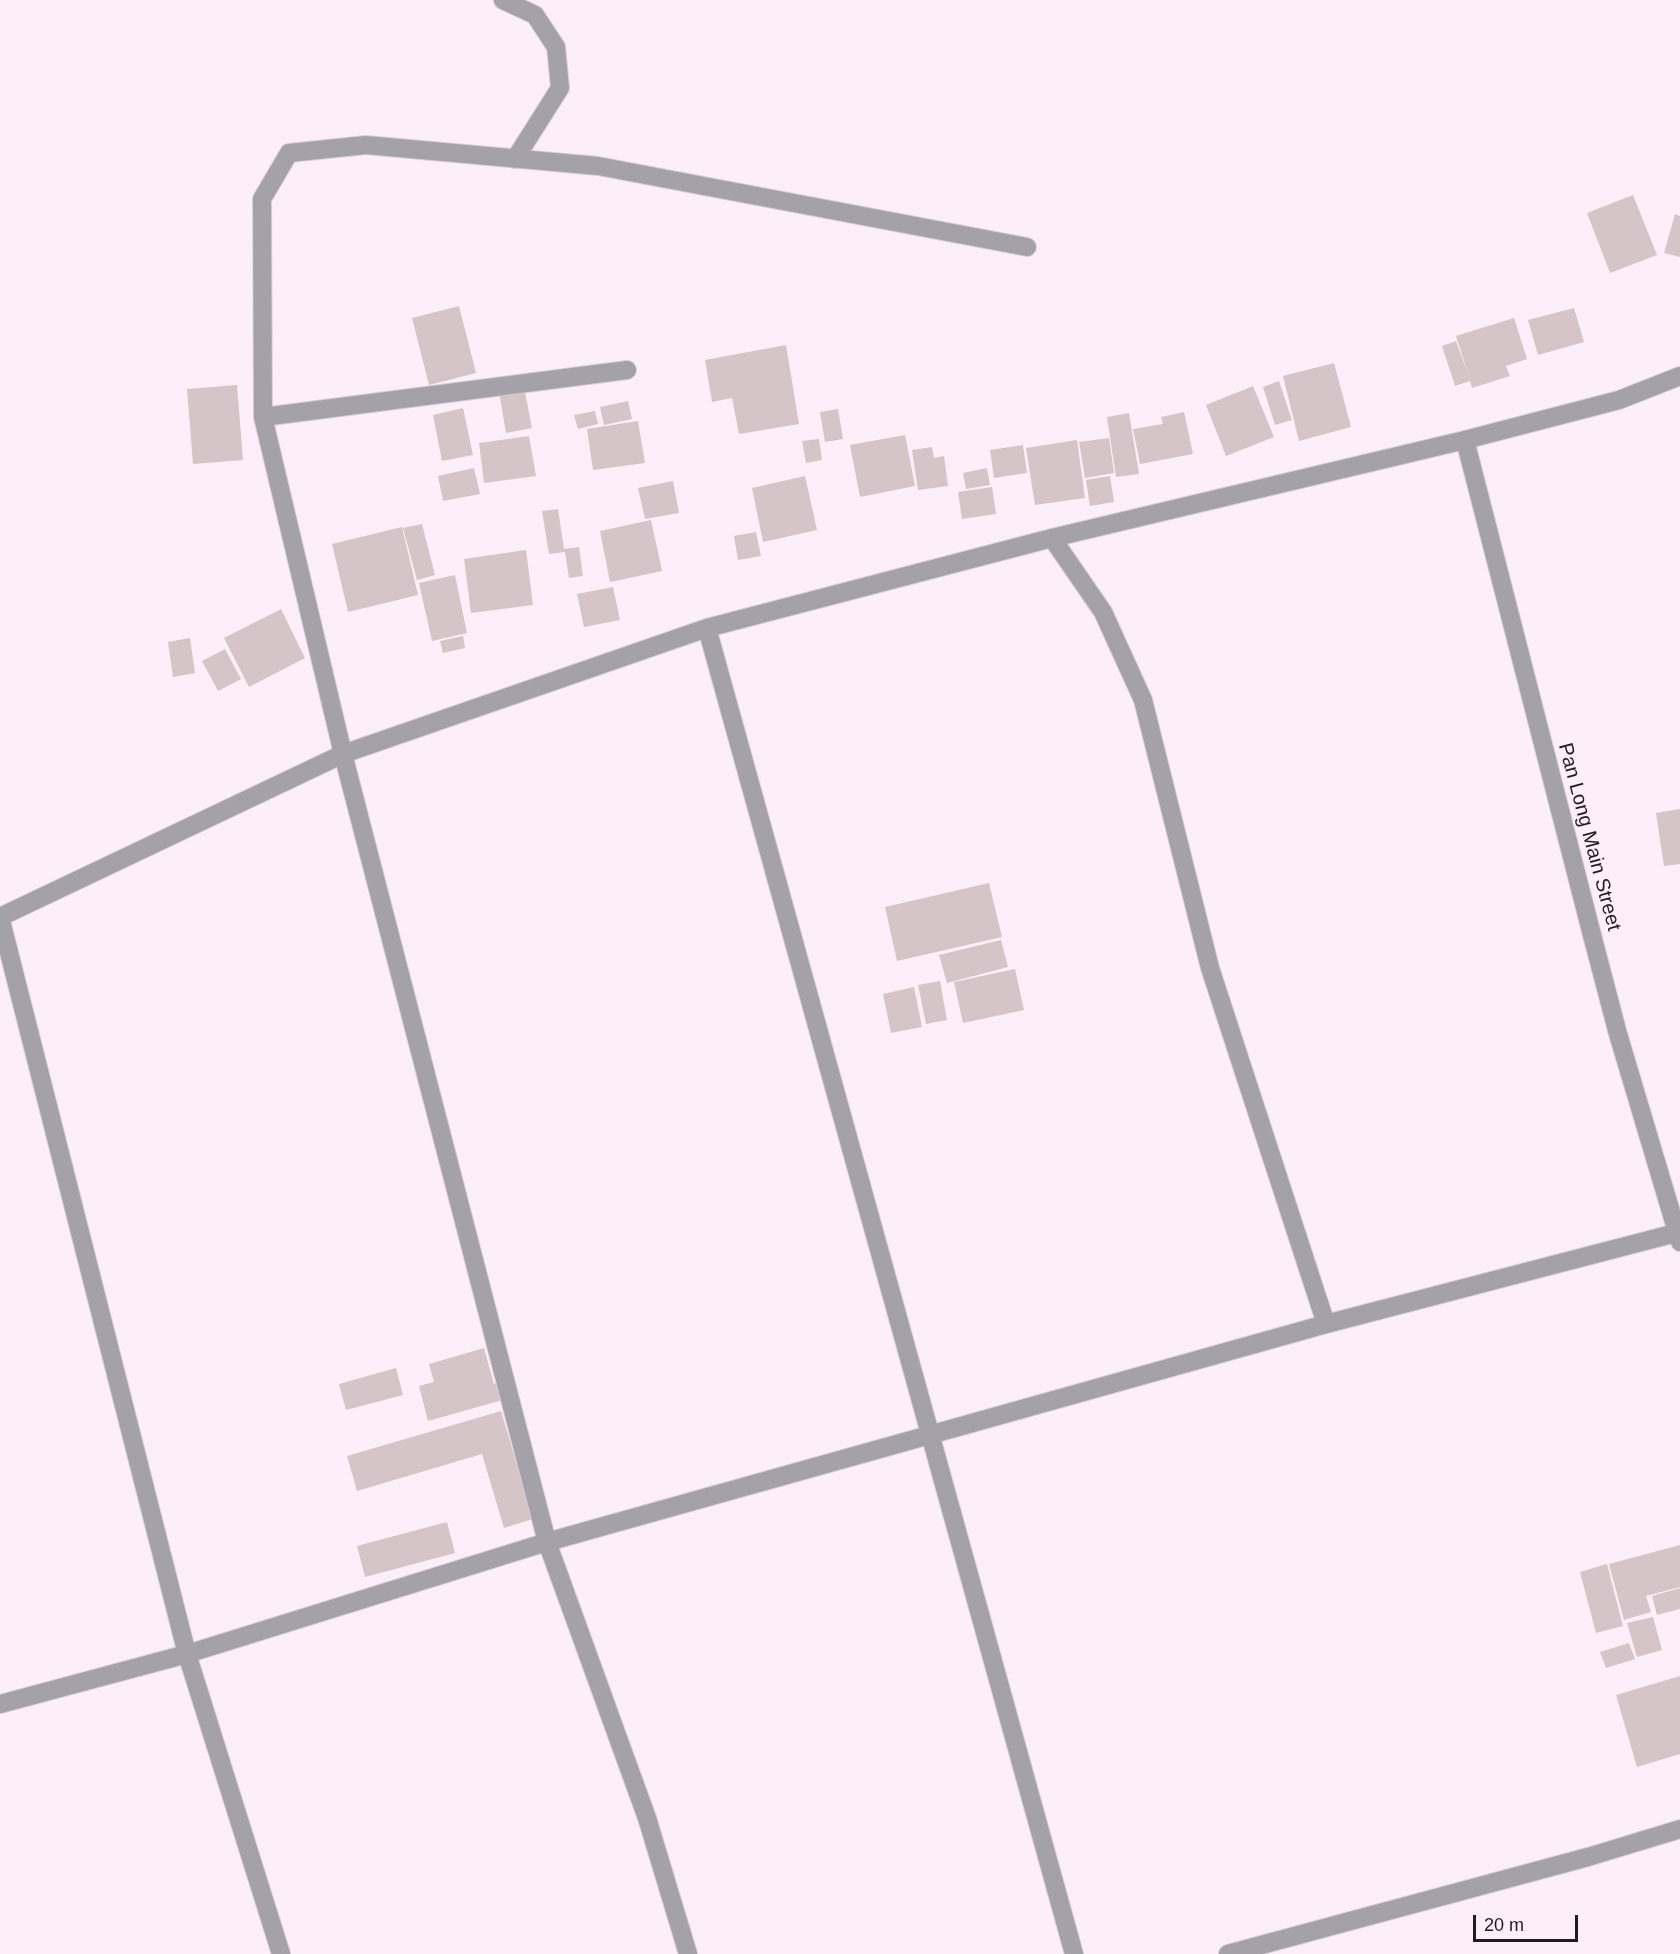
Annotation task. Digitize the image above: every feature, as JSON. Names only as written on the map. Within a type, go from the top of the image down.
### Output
[{"type":"street","points":[[503,0],[535,15],[556,47],[560,88],[515,159]]},
{"type":"street","points":[[688,1954],[647,1818],[546,1542],[343,754],[263,417],[262,200],[289,153],[366,145],[598,166],[1027,247]]},
{"type":"street","points":[[263,417],[627,370]]},
{"type":"street","points":[[282,1954],[187,1654],[0,917],[343,754],[707,628],[1052,538],[1465,440],[1619,400],[1680,376]]},
{"type":"street","name":"Pan Long Main Street","points":[[1465,440],[1582,901],[1618,1034],[1679,1236]]},
{"type":"street","points":[[1052,538],[1103,612],[1143,700],[1210,968],[1326,1324]]},
{"type":"street","points":[[707,628],[1074,1954]]},
{"type":"street","points":[[0,1704],[187,1654],[546,1542],[1326,1324],[1679,1236]]},
{"type":"street","points":[[1228,1954],[1576,1860],[1680,1829]]},
{"type":"building","points":[[1633,195],[1657,255],[1610,273],[1587,213]]},
{"type":"building","points":[[1675,214],[1680,216],[1680,257],[1664,253]]},
{"type":"building","points":[[459,306],[476,373],[429,385],[412,318]]},
{"type":"building","points":[[1574,308],[1584,342],[1538,355],[1528,320]]},
{"type":"building","points":[[1514,318],[1527,359],[1506,366],[1510,376],[1472,388],[1470,381],[1455,386],[1442,346],[1456,341],[1469,377],[1456,336]]},
{"type":"building","points":[[786,345],[799,424],[739,434],[732,398],[712,402],[705,360]]},
{"type":"building","points":[[1334,363],[1351,427],[1299,441],[1283,376]]},
{"type":"building","points":[[1279,381],[1292,420],[1275,425],[1263,387]]},
{"type":"building","points":[[237,385],[243,460],[193,464],[187,389]]},
{"type":"building","points":[[1253,386],[1274,437],[1226,456],[1206,405]]},
{"type":"building","points":[[524,387],[532,428],[506,433],[499,392]]},
{"type":"building","points":[[628,401],[632,419],[604,425],[600,407]]},
{"type":"building","points":[[463,408],[473,455],[442,461],[433,415]]},
{"type":"building","points":[[838,409],[843,439],[825,442],[820,412]]},
{"type":"building","points":[[595,411],[598,424],[578,429],[574,415]]},
{"type":"building","points":[[1184,412],[1193,454],[1140,464],[1133,429],[1163,424],[1161,417]]},
{"type":"building","points":[[1129,413],[1139,474],[1116,477],[1107,417]]},
{"type":"building","points":[[638,421],[645,463],[593,470],[587,429]]},
{"type":"building","points":[[905,435],[915,486],[860,497],[850,445]]},
{"type":"building","points":[[529,436],[536,476],[484,483],[479,443]]},
{"type":"building","points":[[1109,438],[1114,473],[1085,478],[1079,442]]},
{"type":"building","points":[[819,439],[822,460],[806,463],[802,441]]},
{"type":"building","points":[[1077,440],[1085,498],[1035,505],[1026,448]]},
{"type":"building","points":[[1023,445],[1027,473],[994,478],[990,450]]},
{"type":"building","points":[[932,447],[934,458],[944,456],[948,486],[918,490],[912,450]]},
{"type":"building","points":[[474,468],[480,494],[443,501],[438,476]]},
{"type":"building","points":[[987,468],[990,485],[966,489],[963,473]]},
{"type":"building","points":[[805,476],[817,530],[763,542],[752,488]]},
{"type":"building","points":[[1110,476],[1114,502],[1090,506],[1086,480]]},
{"type":"building","points":[[673,481],[679,513],[645,519],[638,488]]},
{"type":"building","points":[[992,487],[996,514],[962,519],[958,492]]},
{"type":"building","points":[[558,509],[564,549],[579,547],[583,576],[569,578],[565,552],[549,554],[542,511]]},
{"type":"building","points":[[651,520],[662,571],[610,582],[600,531]]},
{"type":"building","points":[[422,524],[435,575],[417,580],[403,528]]},
{"type":"building","points":[[402,527],[418,595],[348,612],[332,544]]},
{"type":"building","points":[[756,532],[761,556],[738,560],[734,536]]},
{"type":"building","points":[[526,550],[533,605],[471,613],[464,559]]},
{"type":"building","points":[[455,575],[467,633],[432,641],[419,583]]},
{"type":"building","points":[[613,587],[620,620],[584,627],[577,594]]},
{"type":"building","points":[[281,609],[305,658],[249,687],[224,638]]},
{"type":"building","points":[[463,636],[465,648],[443,653],[440,641]]},
{"type":"building","points":[[190,638],[195,673],[173,677],[168,642]]},
{"type":"building","points":[[225,649],[241,679],[218,691],[202,661]]},
{"type":"building","points":[[1680,809],[1680,864],[1664,866],[1656,813]]},
{"type":"building","points":[[989,883],[1002,937],[897,961],[885,907]]},
{"type":"building","points":[[1001,940],[1008,967],[947,983],[939,955]]},
{"type":"building","points":[[1015,969],[1024,1010],[963,1023],[954,982]]},
{"type":"building","points":[[940,981],[947,1020],[926,1024],[918,985]]},
{"type":"building","points":[[914,987],[922,1027],[891,1033],[883,994]]},
{"type":"building","points":[[484,1348],[494,1384],[502,1381],[506,1399],[428,1421],[419,1386],[434,1382],[429,1364]]},
{"type":"building","points":[[396,1368],[403,1395],[346,1410],[339,1384]]},
{"type":"building","points":[[501,1411],[533,1519],[504,1528],[482,1454],[357,1491],[347,1456]]},
{"type":"building","points":[[447,1522],[455,1553],[365,1577],[357,1546]]},
{"type":"building","points":[[1680,1545],[1680,1587],[1646,1596],[1651,1612],[1624,1620],[1609,1564]]},
{"type":"building","points":[[1607,1564],[1623,1626],[1596,1633],[1580,1572]]},
{"type":"building","points":[[1680,1588],[1680,1609],[1657,1615],[1652,1596]]},
{"type":"building","points":[[1653,1617],[1662,1650],[1637,1657],[1627,1623]]},
{"type":"building","points":[[1629,1643],[1635,1659],[1606,1668],[1600,1652]]},
{"type":"building","points":[[1680,1676],[1680,1754],[1637,1767],[1616,1695]]}]
